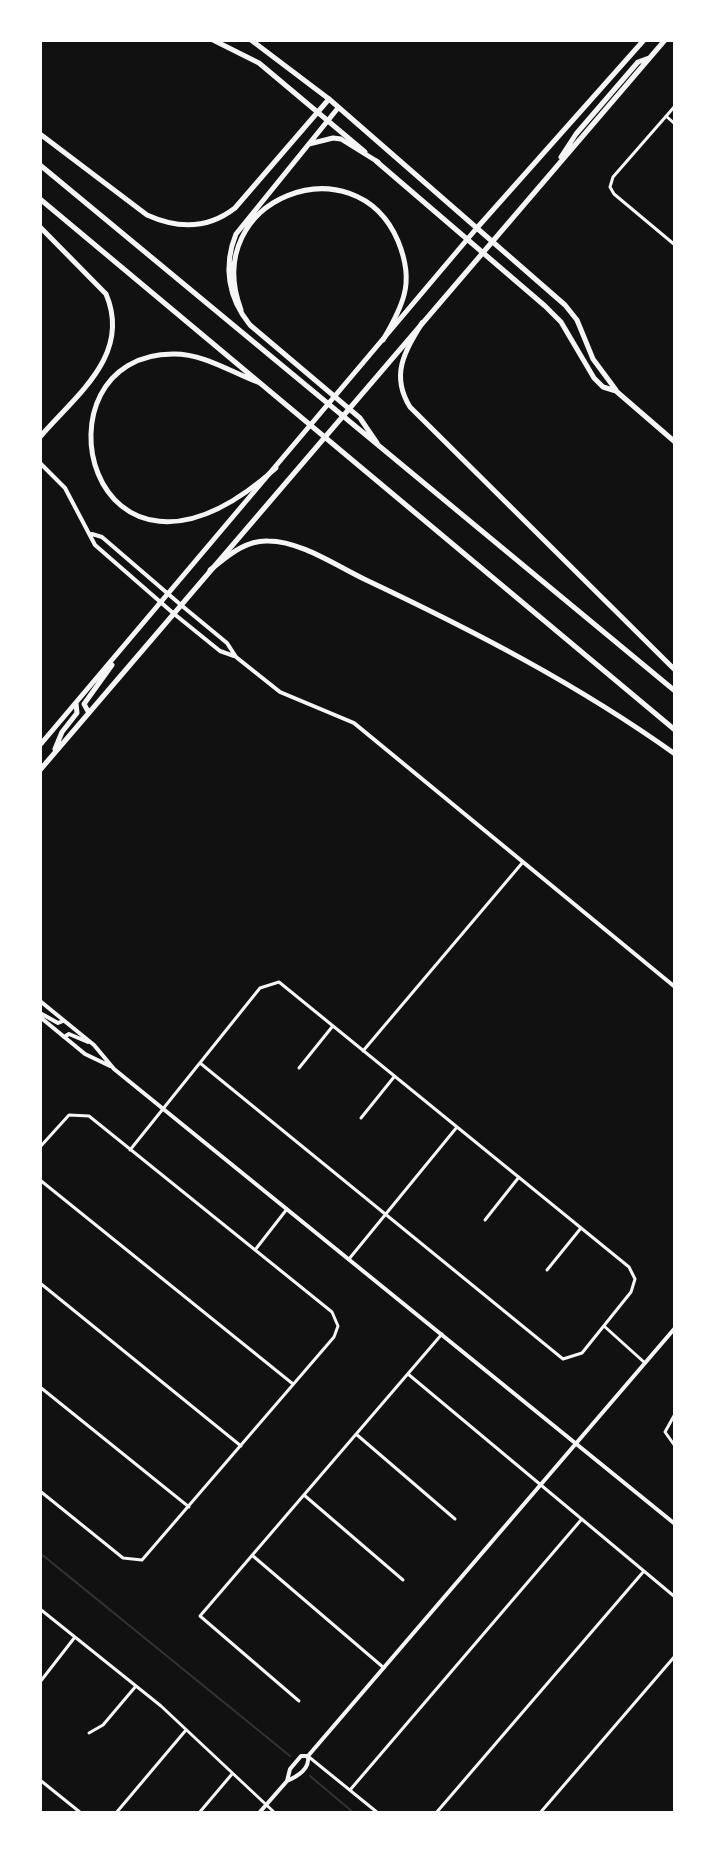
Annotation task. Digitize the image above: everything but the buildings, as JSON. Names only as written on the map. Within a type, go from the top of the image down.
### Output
[{"type":"main road","points":[[213,40],[259,63],[555,316],[586,370],[603,387],[616,391]]},
{"type":"main road","points":[[251,40],[329,99],[571,312],[588,352],[616,391],[675,442]]},
{"type":"main road","points":[[41,746],[476,229],[644,40]]},
{"type":"main road","points":[[40,770],[665,40]]},
{"type":"main road","points":[[552,171],[576,134],[638,62],[650,58]]},
{"type":"main road","points":[[597,94],[605,101]]},
{"type":"main road","points":[[40,134],[147,215],[163,222],[197,225],[225,216],[235,208],[329,99]]},
{"type":"main road","points":[[338,108],[247,218],[231,246],[230,284],[236,307],[245,318],[360,418],[382,450]]},
{"type":"main road","points":[[308,144],[341,139],[378,162]]},
{"type":"main road","points":[[40,165],[675,691]]},
{"type":"main road","points":[[245,318],[235,292],[233,269],[240,239],[250,222],[282,197],[306,190],[333,190],[372,207],[388,223],[400,247],[405,263],[404,297],[383,340]]},
{"type":"main road","points":[[40,199],[675,730]]},
{"type":"main road","points":[[40,227],[96,280],[106,294],[113,321],[111,347],[105,360],[40,434]]},
{"type":"main road","points":[[422,323],[403,356],[399,373],[401,390],[410,407],[675,670]]},
{"type":"main road","points":[[263,384],[194,356],[169,354],[145,359],[123,371],[101,396],[92,419],[90,451],[98,475],[117,501],[138,515],[162,522],[186,522],[210,514],[252,489],[276,468]]},
{"type":"main road","points":[[40,463],[59,479],[92,534],[95,545],[173,613],[220,651],[236,657],[280,692],[348,719],[675,987]]},
{"type":"main road","points":[[92,534],[102,537],[171,594],[227,643],[236,657]]},
{"type":"main road","points":[[210,570],[238,549],[257,541],[272,541],[300,549],[450,619],[547,670],[675,754]]},
{"type":"main road","points":[[89,713],[84,704],[105,678],[116,657]]},
{"type":"main road","points":[[54,754],[62,732],[77,713],[76,703]]},
{"type":"main road","points":[[40,1001],[94,1045],[114,1069]]},
{"type":"main road","points":[[40,1015],[58,1023],[64,1021]]},
{"type":"main road","points":[[40,1015],[85,1054],[114,1069],[163,1108],[675,1524]]},
{"type":"main road","points":[[64,1037],[69,1034],[94,1045]]},
{"type":"main road","points":[[259,1813],[287,1781],[299,1776],[307,1766],[308,1756],[675,1328]]},
{"type":"main road","points":[[287,1781],[290,1769],[301,1756],[308,1756]]},
{"type":"street","points":[[675,106],[613,177],[610,187],[614,194],[675,245]]},
{"type":"street","points":[[666,116],[675,124]]},
{"type":"street","points":[[363,1052],[523,862]]},
{"type":"street","points":[[130,1150],[260,988],[269,982],[285,986],[629,1267],[635,1279],[631,1292],[582,1353],[570,1360],[557,1355],[200,1063]]},
{"type":"street","points":[[299,1068],[332,1027]]},
{"type":"street","points":[[361,1118],[394,1077]]},
{"type":"street","points":[[40,1147],[64,1119],[76,1113],[89,1116],[332,1312],[338,1326],[334,1337],[147,1555],[135,1561],[123,1558],[40,1491]]},
{"type":"street","points":[[349,1259],[457,1127]]},
{"type":"street","points":[[485,1220],[519,1177]]},
{"type":"street","points":[[40,1180],[293,1384]]},
{"type":"street","points":[[254,1250],[287,1209]]},
{"type":"street","points":[[547,1270],[581,1228]]},
{"type":"street","points":[[40,1283],[241,1446]]},
{"type":"street","points":[[604,1326],[645,1363]]},
{"type":"street","points":[[299,1701],[200,1616],[442,1334]]},
{"type":"street","points":[[408,1374],[675,1597]]},
{"type":"street","points":[[40,1387],[189,1507]]},
{"type":"street","points":[[675,1414],[665,1432],[675,1446]]},
{"type":"street","points":[[356,1434],[455,1519]]},
{"type":"street","points":[[304,1495],[403,1580]]},
{"type":"street","points":[[350,1790],[581,1520]]},
{"type":"street","points":[[252,1555],[384,1668]]},
{"type":"street","points":[[436,1813],[644,1571]]},
{"type":"street","points":[[40,1609],[136,1686],[275,1813]]},
{"type":"street","points":[[40,1682],[75,1637]]},
{"type":"street","points":[[540,1813],[675,1656]]},
{"type":"street","points":[[89,1733],[103,1725],[136,1686]]},
{"type":"street","points":[[116,1813],[186,1730]]},
{"type":"street","points":[[308,1756],[378,1813]]},
{"type":"street","points":[[199,1813],[232,1774]]},
{"type":"street","points":[[40,1780],[81,1813]]},
{"type":"waterway","points":[[40,1553],[290,1756]]},
{"type":"waterway","points":[[310,1776],[354,1813]]}]
